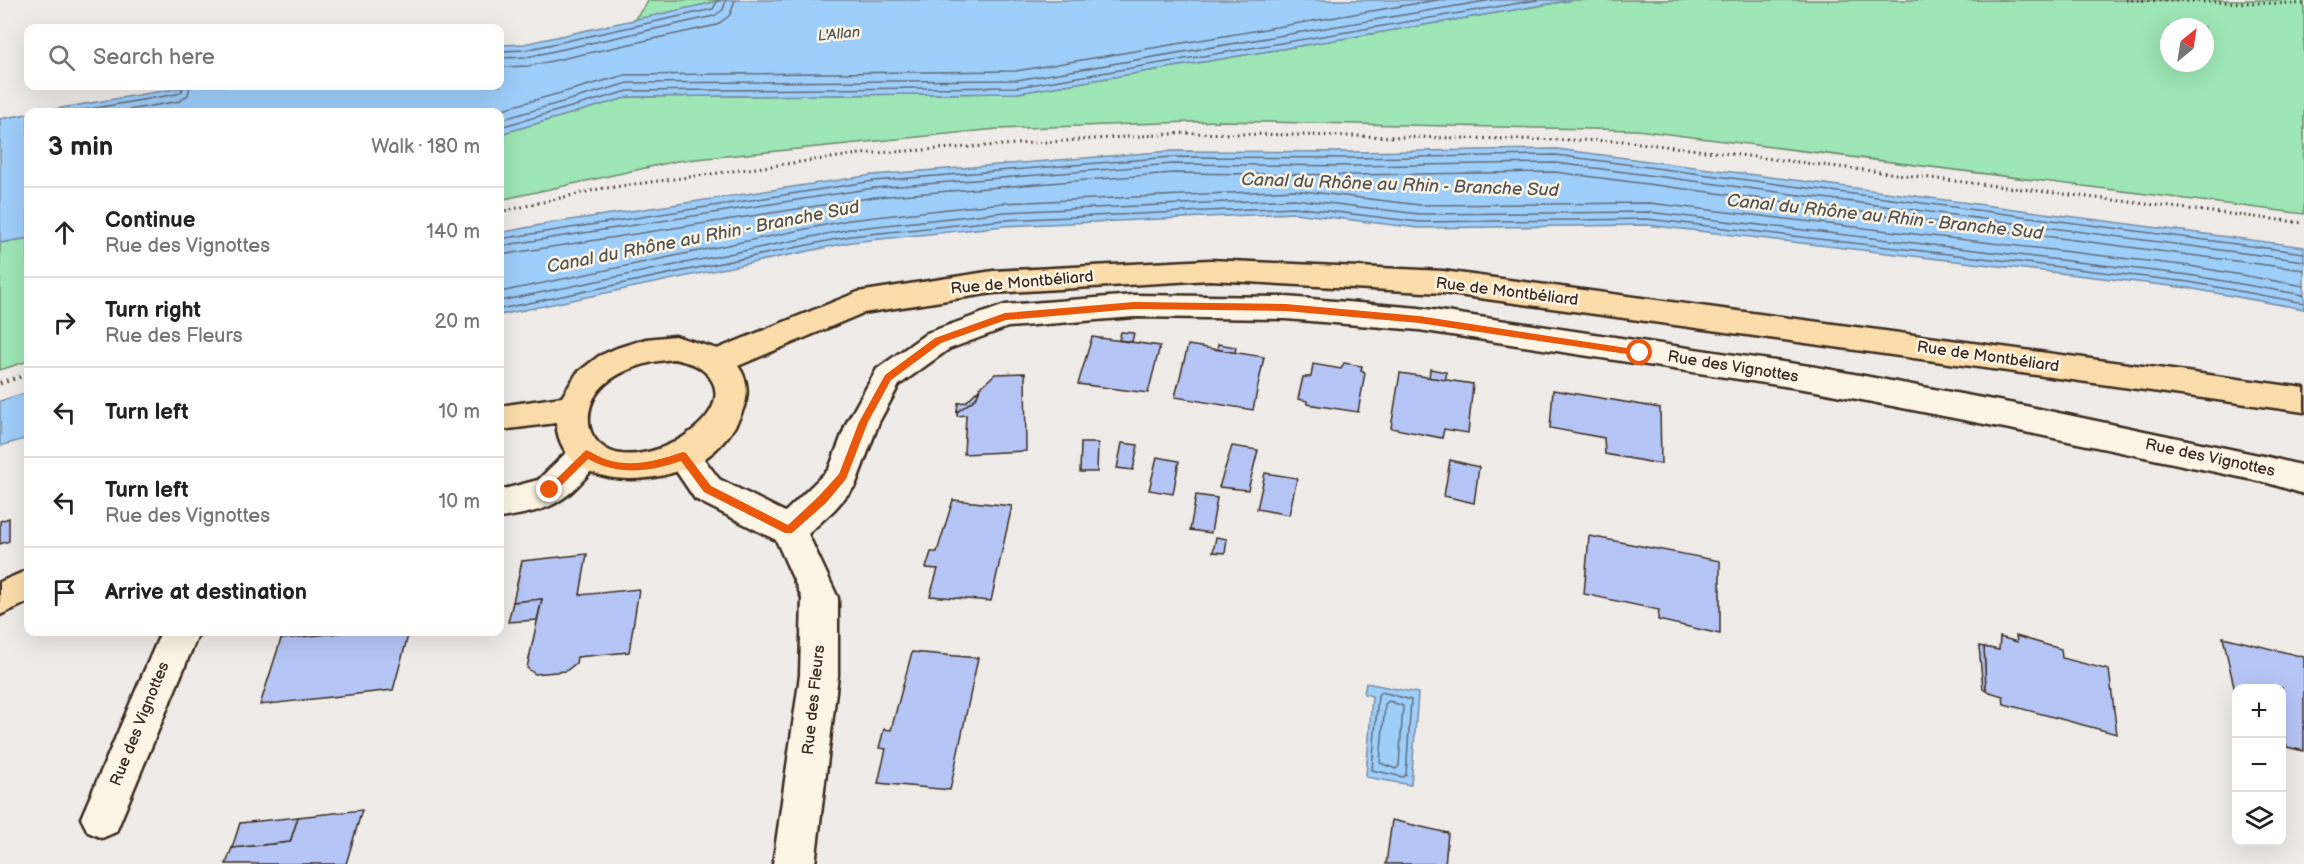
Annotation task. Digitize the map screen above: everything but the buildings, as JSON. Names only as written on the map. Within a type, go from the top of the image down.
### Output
[{"type":"main road","name":"Rue de Montbéliard","points":[[717,362],[858,303],[993,282],[1210,270],[1443,282],[2304,400]]},
{"type":"main road","points":[[675,348],[699,351],[717,362],[729,378],[732,399],[724,420],[707,440],[683,456],[656,465],[629,468],[605,464],[586,454],[572,433],[572,408],[583,388],[600,371],[623,358],[640,352],[675,348]]},
{"type":"main road","points":[[504,417],[572,408]]},
{"type":"main road","points":[[0,599],[24,587]]},
{"type":"street","name":"Rue des Vignottes","points":[[789,530],[822,500],[843,476],[863,422],[888,377],[938,341],[1005,316],[1134,306],[1286,308],[1442,323],[1816,379],[2025,419],[2268,470],[2304,480]]},
{"type":"street","points":[[504,503],[530,498],[550,490],[586,454]]},
{"type":"street","points":[[683,456],[707,489],[789,530]]},
{"type":"street","name":"Rue des Fleurs","points":[[789,530],[820,598],[819,675],[794,864]]},
{"type":"street","name":"Rue des Vignottes","points":[[102,818],[178,636]]},
{"type":"path","points":[[2126,0],[2304,4]]},
{"type":"path","points":[[504,211],[598,189],[860,154],[1188,133],[1623,141],[2304,223]]},
{"type":"path","points":[[0,383],[24,375]]},
{"type":"green space","points":[[649,0],[724,0],[633,21]]},
{"type":"green space","points":[[1573,0],[2304,0],[2304,214],[1637,130],[1219,121],[997,129],[677,161],[504,199],[504,133],[629,97],[1018,93]]},
{"type":"green space","points":[[24,239],[24,362],[0,370],[0,243]]},
{"type":"water","name":"L'Allan","points":[[724,0],[1573,0],[1018,93],[629,97],[504,133],[504,108],[61,108],[168,90],[504,90],[504,45],[524,44]]},
{"type":"water","points":[[24,115],[24,239],[0,243],[0,119]]},
{"type":"water","name":"Canal du Rhône au Rhin - Branche Sud","points":[[1557,149],[2304,247],[2304,309],[2188,288],[1647,225],[1418,228],[1294,213],[1005,226],[852,242],[504,314],[504,232],[550,223],[873,175],[1172,151],[1351,152]]},
{"type":"water","points":[[24,393],[24,439],[0,446],[0,401]]},
{"type":"water","points":[[1366,683],[1418,693],[1411,785],[1366,777],[1372,696],[1364,694]]},
{"type":"route","points":[[550,490],[586,454],[605,464],[629,468],[656,465],[683,456],[707,489],[789,530],[822,500],[843,476],[863,422],[888,377],[938,341],[1005,316],[1134,306],[1286,308],[1419,319],[1640,353]]}]
